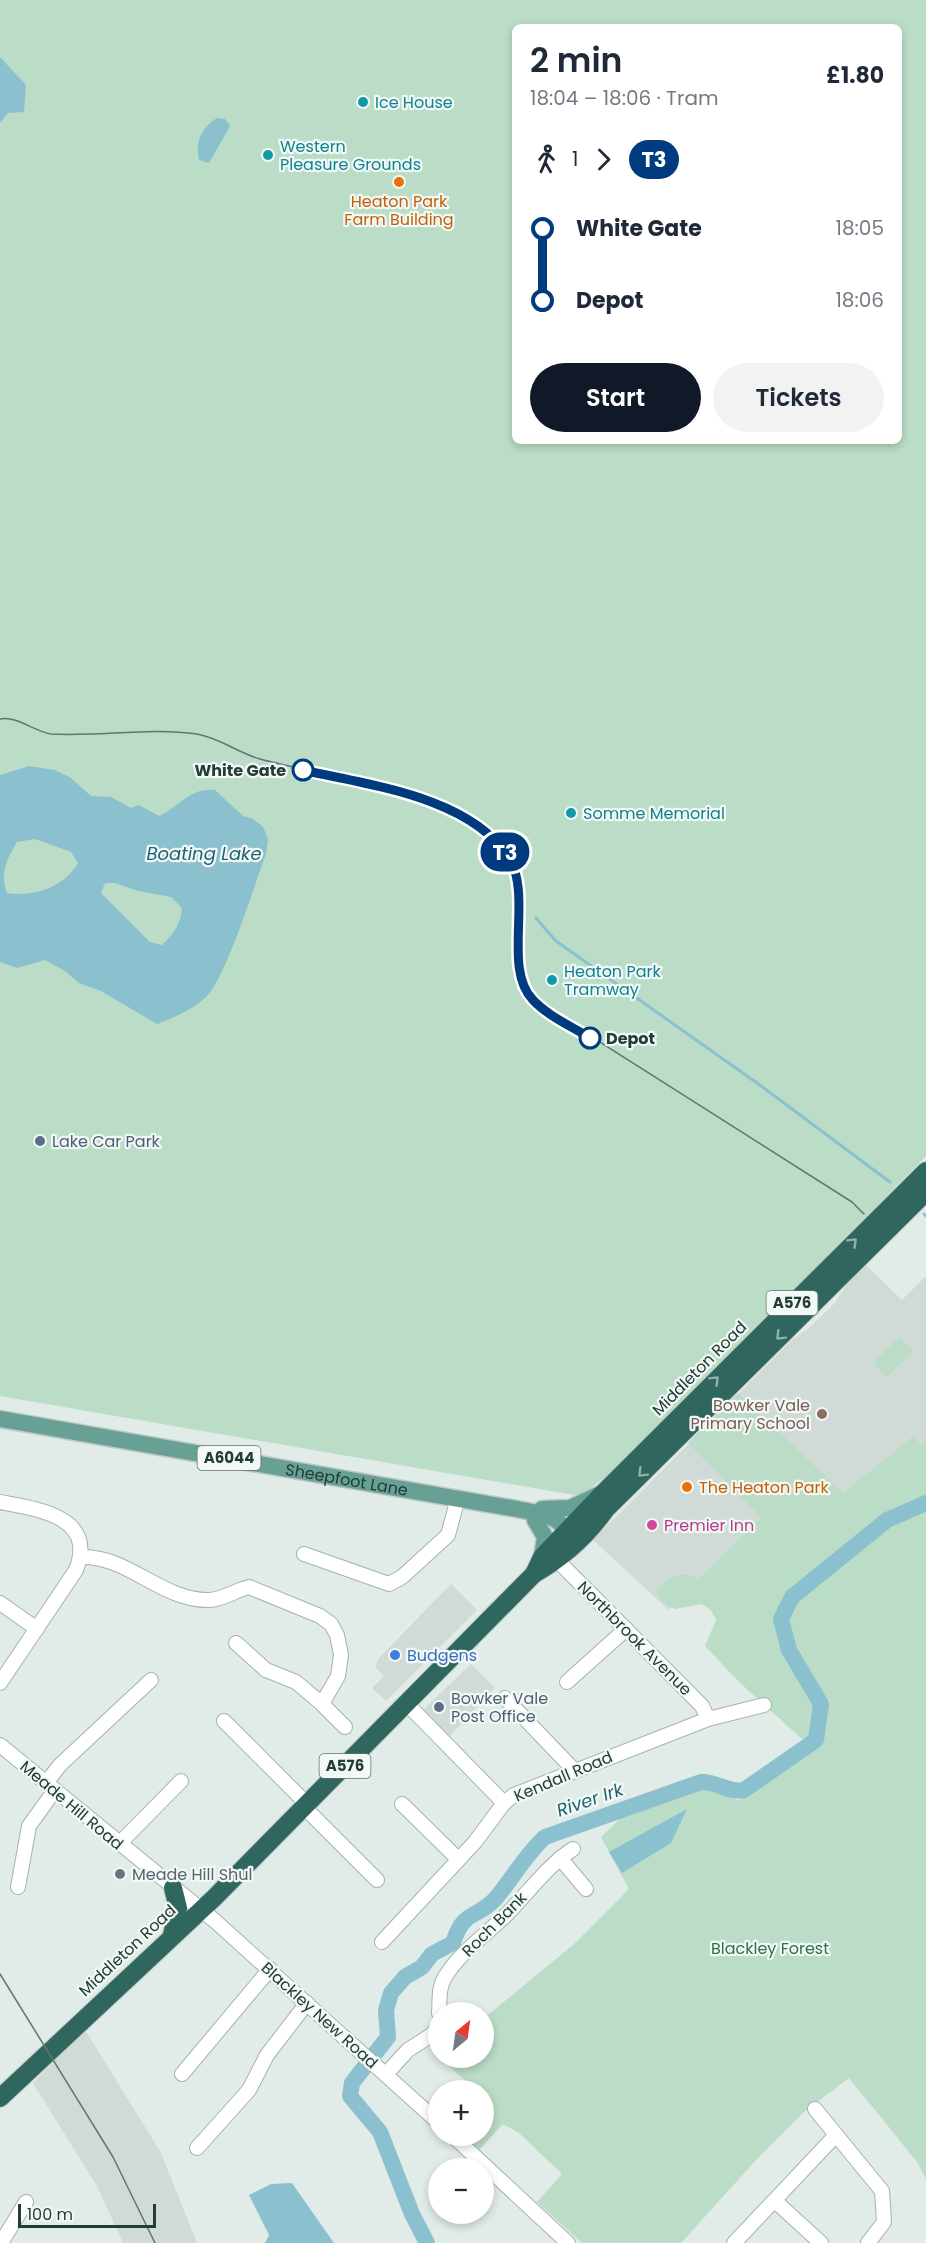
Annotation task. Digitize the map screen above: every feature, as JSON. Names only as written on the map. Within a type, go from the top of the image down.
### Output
[{"type":"highway","name":"Middleton Road","points":[[0,2098],[306,1806],[550,1561],[659,1436],[926,1171]]},
{"type":"highway","name":"Middleton Road","points":[[605,1500],[679,1436],[926,1192]]},
{"type":"highway","points":[[659,1436],[679,1436]]},
{"type":"highway","name":"A576","points":[[566,1532],[576,1530],[594,1515],[605,1500]]},
{"type":"highway","name":"Middleton Road","points":[[550,1561],[566,1532]]},
{"type":"highway","points":[[550,1561],[566,1532]]},
{"type":"highway","points":[[172,1935],[178,1908],[173,1888]]},
{"type":"main road","name":"Sheepfoot Lane","points":[[0,1419],[517,1509],[554,1518],[563,1525],[566,1532]]},
{"type":"main road","name":"Sheepfoot Lane","points":[[517,1509],[561,1510],[586,1501],[605,1500]]},
{"type":"main road","name":"Sheepfoot Lane","points":[[517,1509],[554,1529],[566,1532]]},
{"type":"main road","points":[[535,1520],[545,1537],[550,1561]]},
{"type":"street","points":[[304,1554],[389,1584],[402,1577],[448,1535],[458,1498]]},
{"type":"street","points":[[0,1502],[43,1510],[60,1516],[74,1530],[81,1557],[76,1570],[0,1683]]},
{"type":"street","points":[[81,1557],[105,1558],[180,1595],[210,1600],[249,1587],[320,1617],[331,1624],[337,1635],[341,1655],[338,1676],[322,1704]]},
{"type":"street","name":"Northbrook Avenue","points":[[550,1561],[626,1629],[702,1706],[708,1719]]},
{"type":"street","points":[[0,1603],[37,1629]]},
{"type":"street","points":[[567,1682],[626,1629]]},
{"type":"street","points":[[236,1642],[266,1670],[296,1682],[345,1727]]},
{"type":"street","points":[[18,1887],[29,1826],[60,1765],[152,1680]]},
{"type":"street","points":[[505,1698],[574,1770]]},
{"type":"street","points":[[407,1704],[504,1803]]},
{"type":"street","name":"Kendall Road","points":[[382,1942],[475,1842],[504,1803],[525,1789],[708,1719],[764,1705]]},
{"type":"street","points":[[224,1721],[377,1880]]},
{"type":"street","name":"Meade Hill Road","points":[[0,1745],[200,1909]]},
{"type":"street","points":[[119,1844],[181,1781]]},
{"type":"street","points":[[402,1804],[458,1859]]},
{"type":"street","name":"Roch Bank","points":[[440,2002],[440,1989],[444,1977],[465,1952],[506,1914],[560,1858],[573,1849]]},
{"type":"street","points":[[560,1858],[586,1889]]},
{"type":"street","name":"Blackley New Road","points":[[200,1909],[270,1969],[428,2113]]},
{"type":"street","points":[[182,2074],[270,1969]]},
{"type":"street","points":[[197,2148],[249,2090],[267,2055],[307,2003]]},
{"type":"street","points":[[382,2070],[428,2037]]},
{"type":"street","points":[[815,2109],[884,2196],[883,2226],[868,2243]]},
{"type":"street","points":[[734,2243],[836,2135]]},
{"type":"street","points":[[464,2146],[568,2243]]},
{"type":"street","points":[[775,2201],[821,2243]]},
{"type":"street","points":[[1,2243],[26,2202]]},
{"type":"shaded area","name":"Bowker Vale Primary School","points":[[866,1265],[902,1300],[926,1276],[926,1449],[913,1436],[790,1537],[761,1517],[669,1610],[593,1540],[793,1339],[809,1328],[834,1304],[848,1283]]},
{"type":"shaded area","points":[[451,1584],[477,1610],[386,1701],[372,1688],[384,1676],[375,1667],[379,1658]]},
{"type":"shaded area","points":[[471,1664],[495,1688],[448,1738],[422,1711]]},
{"type":"shaded area","points":[[85,2030],[160,2151],[197,2243],[123,2243],[97,2186],[33,2083]]},
{"type":"green space","points":[[0,0],[926,0],[926,1156],[613,1471],[580,1496],[0,1396]]},
{"type":"green space","points":[[899,1337],[913,1350],[887,1377],[873,1363]]},
{"type":"green space","name":"Blackley Forest","points":[[738,1393],[843,1493],[913,1436],[922,1445],[926,1442],[926,2179],[917,2162],[849,2078],[804,2112],[757,2159],[681,2243],[582,2243],[537,2202],[562,2174],[519,2133],[503,2124],[494,2134],[494,2080],[464,2080],[451,2068],[494,2068],[494,2010],[572,1946],[629,1889],[601,1837],[623,1816],[706,1786],[738,1800],[813,1749],[737,1680],[705,1646],[716,1620],[711,1610],[702,1604],[675,1609],[661,1600],[656,1591],[676,1576],[686,1575],[699,1579],[761,1517],[688,1443]]},
{"type":"green space","name":"Blackley Forest","points":[[473,2146],[483,2146],[478,2151]]},
{"type":"water","points":[[0,57],[26,85],[24,112],[8,113],[0,123]]},
{"type":"water","points":[[217,118],[225,119],[230,126],[209,163],[199,160],[199,141],[203,131]]},
{"type":"water","name":"Boating Lake","points":[[29,766],[55,770],[71,778],[91,796],[111,797],[131,808],[139,805],[159,816],[192,795],[206,790],[215,790],[243,816],[253,819],[263,827],[268,839],[266,854],[230,953],[213,988],[205,998],[188,1010],[157,1024],[101,991],[79,983],[65,971],[45,960],[17,968],[0,962],[0,775]],"holes":[[[35,839],[71,852],[78,863],[65,878],[48,888],[38,892],[7,893],[4,873],[10,855],[17,842]],[[105,883],[115,883],[138,891],[171,897],[182,908],[178,924],[170,937],[162,945],[150,942],[101,893]]]},
{"type":"water","points":[[687,1809],[671,1843],[622,1873],[609,1852]]},
{"type":"water","points":[[292,2183],[334,2243],[265,2243],[269,2235],[249,2195],[271,2184]]},
{"type":"waterway","points":[[536,918],[556,941],[757,1083],[890,1182]]},
{"type":"waterway","name":"River Irk","points":[[427,2243],[412,2214],[380,2132],[350,2096],[352,2083],[388,2037],[386,2010],[391,1993],[405,1977],[422,1967],[432,1954],[453,1943],[462,1924],[496,1898],[531,1851],[545,1837],[701,1782],[732,1790],[744,1790],[816,1740],[821,1704],[789,1650],[781,1619],[792,1597],[887,1520],[926,1503]]},
{"type":"tram line","points":[[0,719],[13,720],[51,734],[161,731],[197,734],[260,759],[395,790],[461,816],[488,835],[508,858],[516,874],[520,910],[520,965],[524,983],[532,999],[852,1202],[864,1214]]},
{"type":"tram line","name":"T3","points":[[303,770],[385,787],[423,799],[446,809],[495,842],[510,859],[517,883],[520,959],[527,992],[540,1007],[590,1038]]},
{"type":"tram line","points":[[0,1974],[113,2157],[155,2243]]},
{"type":"place","name":"Ice House","points":[[363,102]]},
{"type":"place","name":"Western Pleasure Grounds","points":[[268,155]]},
{"type":"place","name":"Heaton Park Farm Building","points":[[399,182]]},
{"type":"place","name":"White Gate","points":[[303,770]]},
{"type":"place","name":"Somme Memorial","points":[[571,813]]},
{"type":"place","name":"Heaton Park Tramway","points":[[552,980]]},
{"type":"place","name":"Depot","points":[[590,1038]]},
{"type":"place","name":"Lake Car Park","points":[[40,1141]]},
{"type":"place","name":"Bowker Vale Primary School","points":[[822,1414]]},
{"type":"place","name":"The Heaton Park","points":[[687,1487]]},
{"type":"place","name":"Premier Inn","points":[[652,1525]]},
{"type":"place","name":"Budgens","points":[[395,1655]]},
{"type":"place","name":"Bowker Vale Post Office","points":[[439,1707]]},
{"type":"place","name":"Meade Hill Shul","points":[[120,1874]]}]
